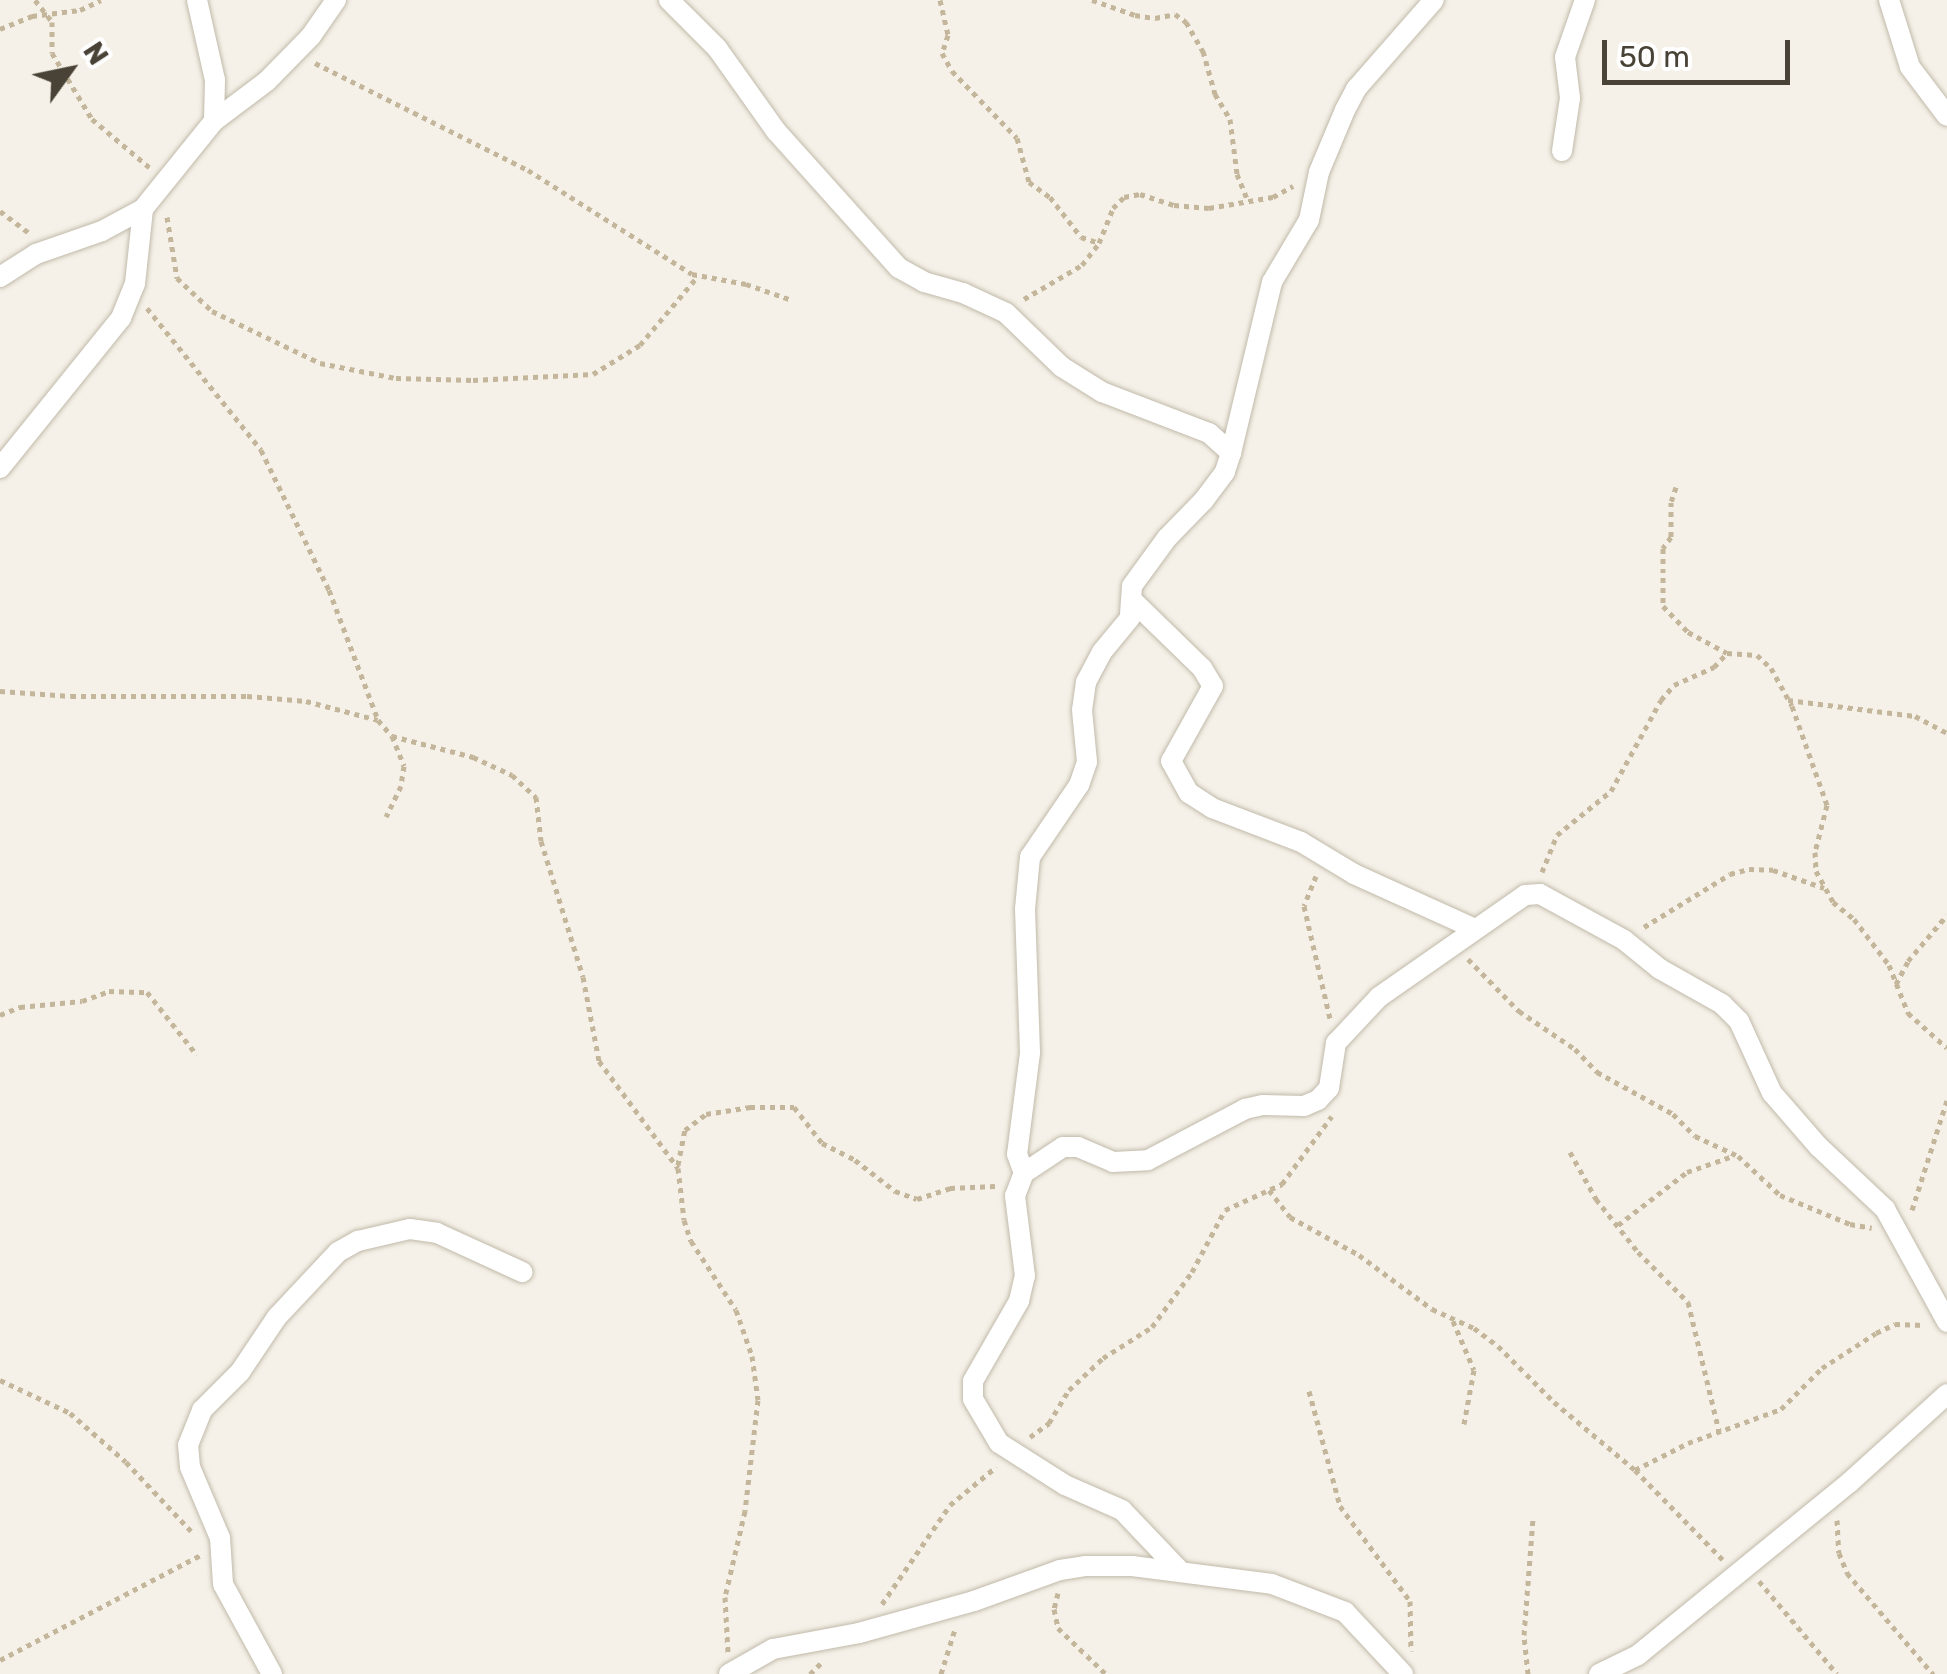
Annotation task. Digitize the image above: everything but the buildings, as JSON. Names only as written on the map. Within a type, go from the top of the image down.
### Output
[{"type":"street","points":[[197,0],[215,80],[214,122]]},
{"type":"street","points":[[0,276],[47,250],[102,231],[143,210],[214,122],[266,81],[336,0]]},
{"type":"street","points":[[669,0],[717,48],[776,130],[900,268],[924,282],[998,309],[1076,376],[1102,392],[1208,432],[1231,454]]},
{"type":"street","points":[[1024,1174],[1018,1154],[1030,1053],[1028,871],[1030,857],[1080,785],[1087,762],[1082,710],[1086,682],[1102,652],[1130,618],[1132,586],[1140,570],[1225,472],[1258,325],[1272,282],[1309,220],[1319,172],[1356,88],[1434,0]]},
{"type":"street","points":[[1562,152],[1570,98],[1565,56],[1584,0]]},
{"type":"street","points":[[1889,0],[1910,67],[1947,116]]},
{"type":"street","points":[[0,468],[122,318],[132,292],[143,210]]},
{"type":"street","points":[[1133,601],[1202,668],[1212,686],[1171,761],[1189,793],[1212,808],[1301,842],[1324,860],[1467,932]]},
{"type":"street","points":[[1180,1571],[1122,1510],[1092,1499],[1012,1454],[987,1427],[973,1399],[973,1380],[1019,1300],[1024,1276],[1015,1196],[1024,1174],[1062,1147],[1078,1148],[1113,1162],[1148,1160],[1245,1110],[1263,1105],[1304,1106],[1318,1100],[1332,1075],[1336,1044],[1379,998],[1504,906],[1534,894],[1624,940],[1660,969],[1722,1004],[1739,1021],[1772,1092],[1820,1147],[1885,1209],[1940,1324]]},
{"type":"street","points":[[272,1674],[223,1584],[220,1538],[190,1467],[188,1445],[202,1410],[240,1372],[277,1317],[338,1252],[358,1241],[410,1229],[437,1233],[522,1272]]},
{"type":"street","points":[[1599,1674],[1638,1655],[1839,1491],[1947,1394]]},
{"type":"street","points":[[730,1673],[773,1648],[859,1634],[958,1606],[1060,1570],[1116,1566],[1272,1584],[1322,1601],[1345,1612],[1407,1666]]},
{"type":"path","points":[[36,0],[54,28],[52,53],[92,119],[168,181],[169,248],[177,278],[193,298],[244,329],[320,363],[396,378],[472,380],[593,374],[640,345],[698,276]]},
{"type":"path","points":[[0,29],[32,16],[101,0]]},
{"type":"path","points":[[940,0],[948,35],[942,53],[952,71],[1017,138],[1029,182],[1050,197],[1080,237],[1099,243]]},
{"type":"path","points":[[1092,0],[1135,15],[1155,18],[1175,14],[1186,22],[1203,52],[1215,94],[1230,119],[1237,174],[1247,199]]},
{"type":"path","points":[[294,52],[528,170],[698,276],[746,284],[789,299]]},
{"type":"path","points":[[998,309],[1066,277],[1099,243],[1112,208],[1124,197],[1140,194],[1174,206],[1209,208],[1273,197],[1319,172]]},
{"type":"path","points":[[0,211],[47,250]]},
{"type":"path","points":[[132,292],[194,361],[261,450],[329,590],[378,720],[392,736],[404,766],[401,786],[386,817]]},
{"type":"path","points":[[1676,486],[1671,502],[1670,536],[1662,548],[1664,606],[1678,625],[1727,653],[1757,655],[1766,661],[1788,700],[1828,805],[1815,852],[1816,872],[1824,888],[1889,965],[1908,1013],[1947,1048]]},
{"type":"path","points":[[1534,894],[1556,835],[1611,791],[1661,700],[1674,684],[1714,666],[1727,653]]},
{"type":"path","points":[[0,692],[246,696],[306,701],[378,720]]},
{"type":"path","points":[[1788,700],[1916,716],[1947,733]]},
{"type":"path","points":[[392,736],[473,756],[512,775],[536,797],[541,841],[583,977],[600,1061],[678,1168]]},
{"type":"path","points":[[1324,860],[1304,906],[1336,1044]]},
{"type":"path","points":[[1624,940],[1730,874],[1773,870],[1824,888]]},
{"type":"path","points":[[1896,984],[1908,961],[1947,915]]},
{"type":"path","points":[[1467,932],[1469,964],[1519,1011],[1575,1049],[1597,1072],[1672,1114],[1694,1136],[1738,1156],[1780,1195],[1850,1224],[1900,1234],[1947,1100]]},
{"type":"path","points":[[0,1015],[20,1006],[82,1001],[110,991],[147,992],[197,1055]]},
{"type":"path","points":[[859,1634],[950,1505],[1049,1423],[1069,1390],[1103,1358],[1152,1328],[1192,1272],[1225,1210],[1290,1176],[1329,1126],[1335,1106],[1332,1075]]},
{"type":"path","points":[[730,1673],[725,1598],[745,1511],[758,1400],[752,1356],[736,1310],[691,1240],[684,1220],[678,1168],[684,1130],[706,1114],[735,1108],[794,1107],[822,1143],[854,1160],[896,1191],[918,1199],[950,1188],[994,1186],[1024,1174]]},
{"type":"path","points":[[1570,1152],[1596,1199],[1688,1302],[1718,1431]]},
{"type":"path","points":[[1618,1225],[1687,1172],[1723,1156],[1738,1156]]},
{"type":"path","points":[[1268,1190],[1290,1217],[1359,1254],[1432,1309],[1498,1346],[1554,1402],[1635,1470],[1741,1571],[1837,1674]]},
{"type":"path","points":[[1452,1318],[1474,1370],[1464,1424]]},
{"type":"path","points":[[1635,1470],[1718,1431],[1780,1410],[1822,1368],[1876,1333],[1895,1324],[1940,1324]]},
{"type":"path","points":[[0,1380],[70,1414],[164,1499],[206,1553],[0,1660]]},
{"type":"path","points":[[1310,1391],[1340,1506],[1410,1601],[1407,1666]]},
{"type":"path","points":[[1839,1491],[1839,1553],[1847,1573],[1933,1674]]},
{"type":"path","points":[[1528,1674],[1525,1598],[1534,1518]]},
{"type":"path","points":[[1060,1570],[1054,1608],[1058,1628],[1106,1674]]},
{"type":"path","points":[[941,1674],[958,1606]]}]
